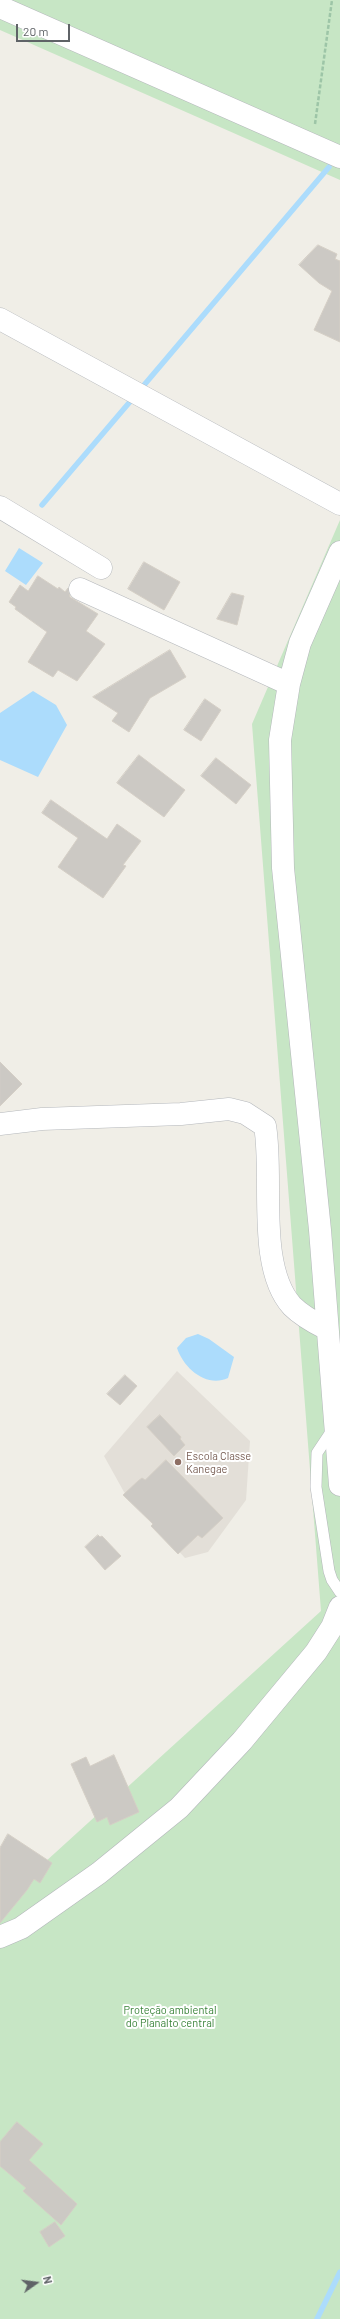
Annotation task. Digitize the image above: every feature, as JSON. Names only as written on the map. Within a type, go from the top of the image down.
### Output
[{"type":"street","points":[[0,7],[340,157]]},
{"type":"street","points":[[0,319],[340,504]]},
{"type":"street","points":[[0,507],[101,568]]},
{"type":"street","points":[[340,552],[300,643],[289,684],[280,740],[283,868],[320,1230],[340,1485]]},
{"type":"street","points":[[80,589],[289,684]]},
{"type":"street","points":[[0,1124],[42,1119],[181,1114],[229,1109],[256,1119],[264,1126],[268,1144],[270,1236],[273,1263],[279,1284],[292,1305],[309,1320],[327,1329]]},
{"type":"street","points":[[0,1937],[21,1928],[99,1873],[179,1808],[242,1741],[316,1652],[332,1627],[340,1607]]},
{"type":"lane","points":[[335,1425],[317,1453],[316,1487],[329,1571],[332,1580],[340,1592]]},
{"type":"path","points":[[312,144],[332,0]]},
{"type":"shaded area","name":"Escola Classe Kanegae","points":[[177,1371],[250,1441],[246,1500],[208,1552],[185,1558],[124,1492],[104,1456]]},
{"type":"green space","points":[[0,0],[340,0],[340,180],[0,30]]},
{"type":"green space","name":"Proteção ambiental do Planalto central","points":[[340,520],[340,2319],[0,2319],[0,1903],[321,1611],[252,724]]},
{"type":"water","points":[[19,548],[43,563],[26,585],[5,571]]},
{"type":"water","points":[[33,691],[56,705],[67,725],[38,777],[0,760],[0,713]]},
{"type":"water","points":[[198,1334],[209,1339],[234,1357],[228,1378],[212,1380],[197,1375],[180,1356],[177,1348],[186,1338]]},
{"type":"building","points":[[318,245],[337,254],[335,259],[340,261],[340,342],[314,330],[332,291],[319,283],[299,265]]},
{"type":"building","points":[[144,562],[180,582],[164,610],[128,589]]},
{"type":"building","points":[[38,576],[58,589],[59,587],[65,592],[68,588],[70,597],[98,614],[86,631],[105,644],[77,681],[58,670],[53,677],[28,662],[47,632],[15,609],[16,607],[9,602],[20,585],[28,591]]},
{"type":"building","points":[[232,593],[244,596],[237,625],[217,619]]},
{"type":"building","points":[[170,650],[186,677],[150,698],[129,732],[112,721],[118,713],[93,697]]},
{"type":"building","points":[[205,699],[221,710],[201,741],[184,730]]},
{"type":"building","points":[[139,755],[185,790],[164,817],[117,783]]},
{"type":"building","points":[[216,758],[251,785],[236,804],[201,776]]},
{"type":"building","points":[[51,800],[107,839],[117,824],[141,841],[123,865],[126,866],[103,898],[58,867],[78,838],[42,813]]},
{"type":"building","points":[[0,1062],[22,1084],[0,1106]]},
{"type":"building","points":[[125,1375],[137,1386],[120,1405],[107,1394]]},
{"type":"building","points":[[160,1415],[181,1437],[180,1439],[185,1445],[174,1456],[147,1427]]},
{"type":"building","points":[[166,1460],[223,1518],[202,1538],[198,1535],[178,1554],[151,1526],[153,1524],[123,1495],[142,1478],[145,1480]]},
{"type":"building","points":[[98,1535],[100,1537],[102,1536],[121,1556],[105,1570],[85,1547]]},
{"type":"building","points":[[114,1755],[139,1812],[110,1825],[107,1817],[97,1822],[71,1764],[86,1757],[90,1766]]},
{"type":"building","points":[[8,1834],[52,1863],[40,1883],[34,1879],[0,1923],[0,1848]]},
{"type":"building","points":[[17,2122],[43,2144],[29,2160],[77,2204],[61,2225],[23,2191],[26,2188],[0,2166],[0,2142]]},
{"type":"building","points":[[55,2222],[65,2236],[49,2247],[40,2232]]},
{"type":"waterway","points":[[139,391],[329,167]]},
{"type":"waterway","points":[[42,505],[134,397]]},
{"type":"waterway","points":[[317,2319],[340,2272]]},
{"type":"place","name":"Escola Classe Kanegae","points":[[178,1462]]}]
